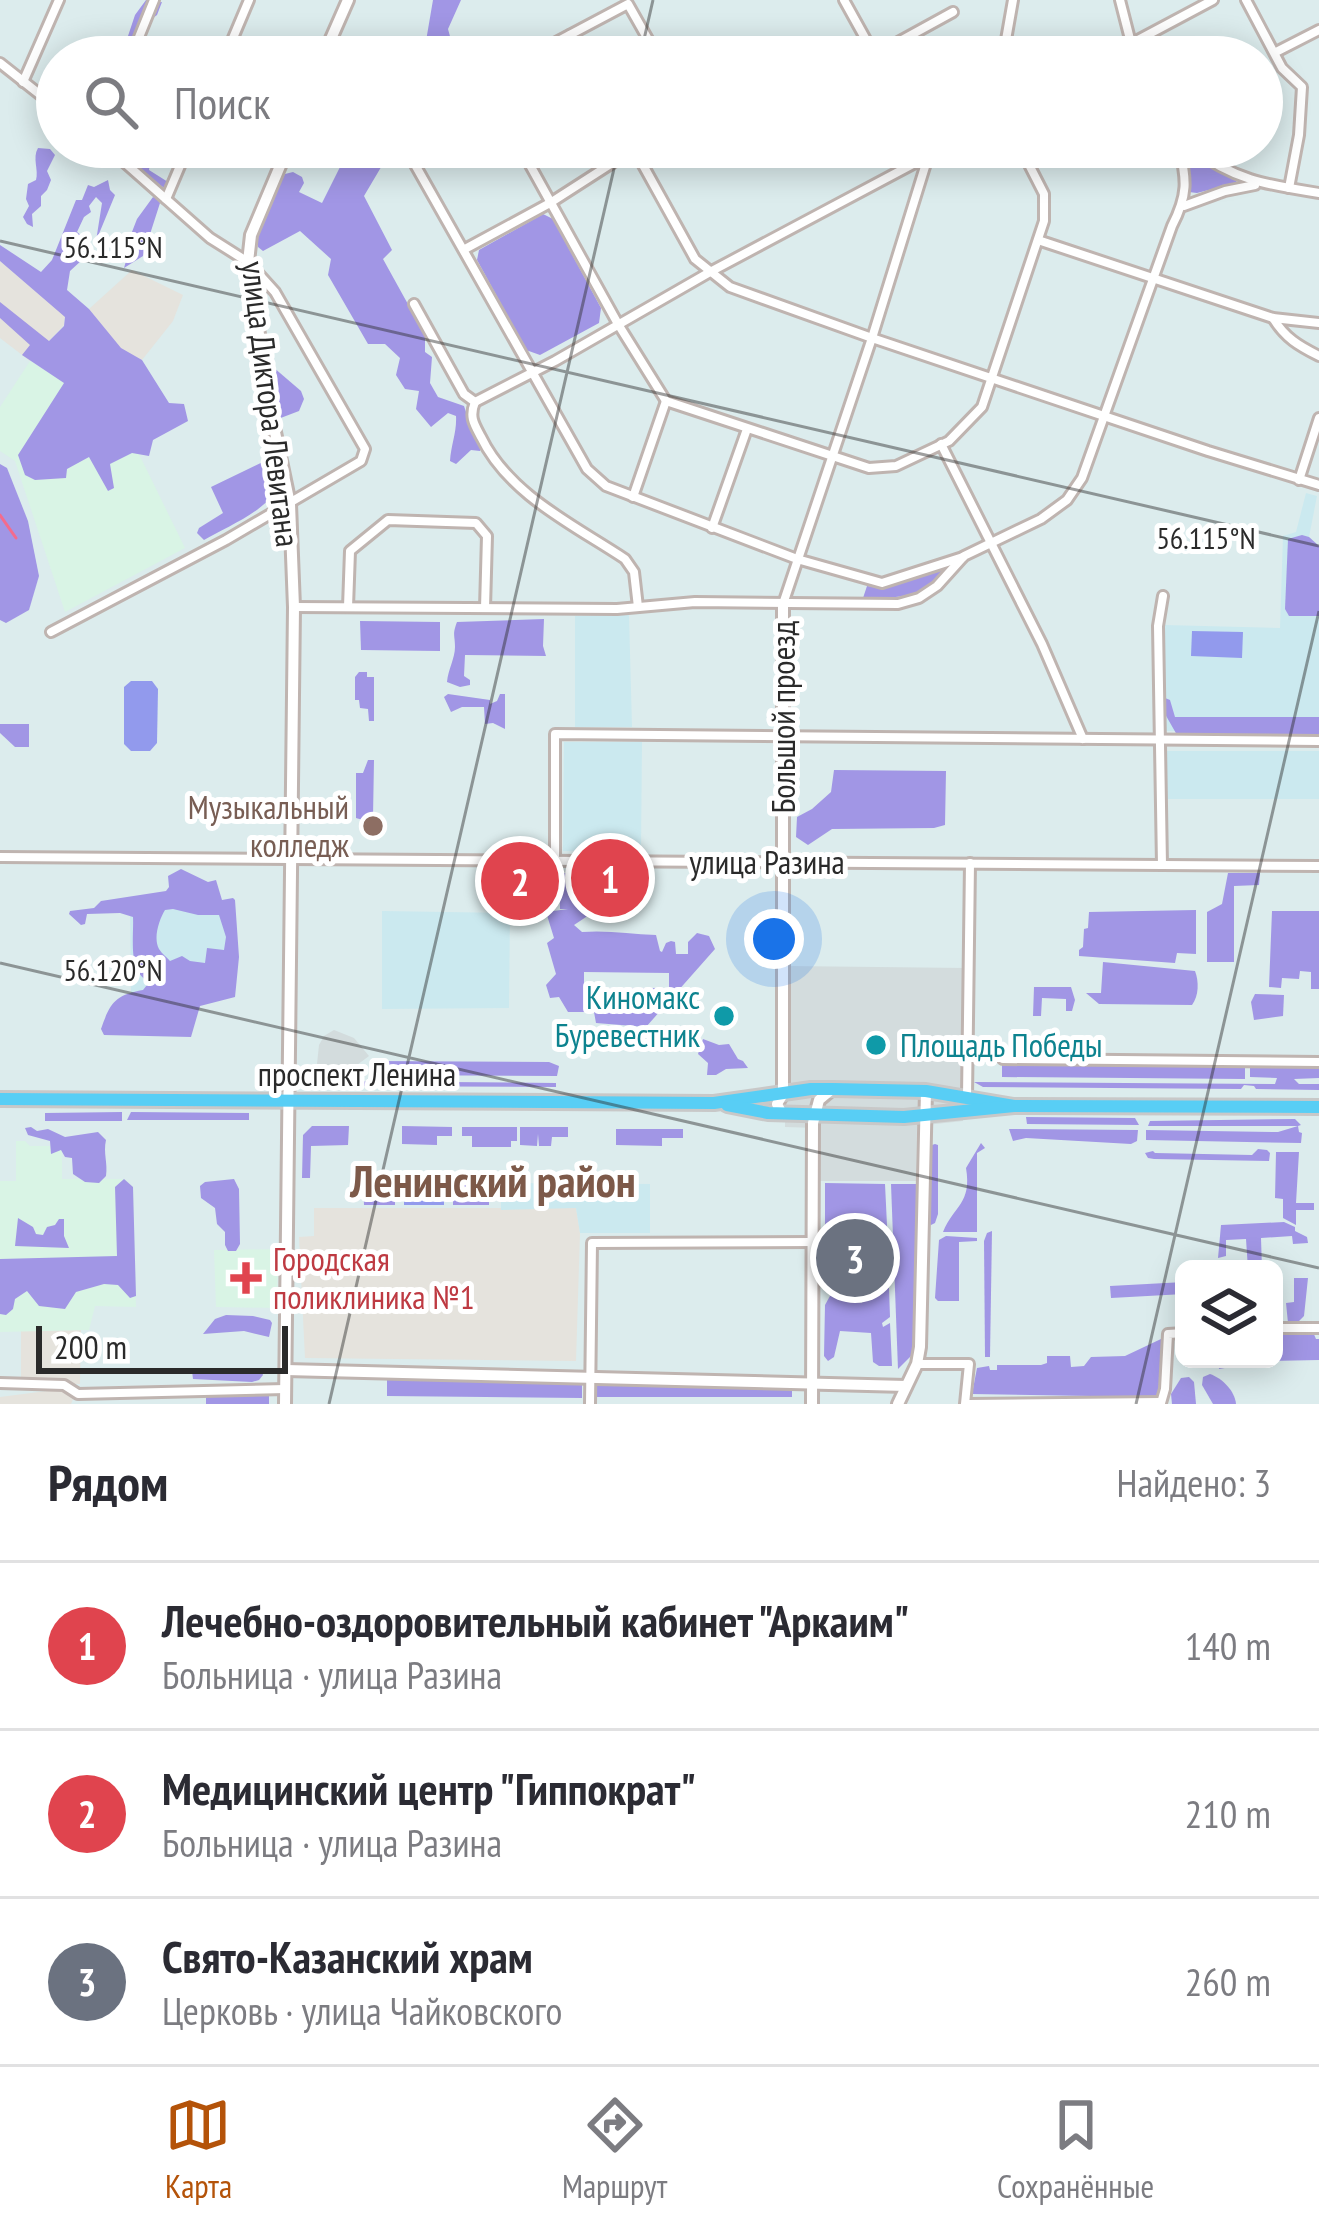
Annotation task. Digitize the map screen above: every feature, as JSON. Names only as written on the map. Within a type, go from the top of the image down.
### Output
[{"type":"main road","name":"проспект Ленина","points":[[0,1099],[714,1103],[833,1089],[926,1090],[1014,1106]]},
{"type":"main road","name":"проспект Ленина","points":[[714,1103],[814,1116],[925,1116],[1014,1106],[1319,1107]]},
{"type":"street","points":[[43,36],[59,0]]},
{"type":"street","points":[[139,36],[154,0]]},
{"type":"street","points":[[235,36],[250,0]]},
{"type":"street","points":[[332,36],[347,0]]},
{"type":"street","points":[[844,0],[863,36]]},
{"type":"street","points":[[1007,36],[1013,0]]},
{"type":"street","points":[[1120,0],[1129,36]]},
{"type":"street","points":[[1146,36],[1213,0]]},
{"type":"street","points":[[1246,0],[1267,36]]},
{"type":"street","points":[[566,36],[628,4],[646,36]]},
{"type":"street","points":[[910,36],[953,12]]},
{"type":"street","points":[[1283,48],[1319,30]]},
{"type":"street","points":[[23,82],[36,52]]},
{"type":"street","points":[[0,63],[36,92]]},
{"type":"street","points":[[1283,69],[1302,87],[1289,188]]},
{"type":"street","points":[[51,632],[290,505],[361,461],[365,449],[275,292],[248,262],[210,238],[131,168]]},
{"type":"street","points":[[166,199],[179,168]]},
{"type":"street","name":"улица Диктора Левитана","points":[[279,168],[251,235],[248,262],[290,505],[294,607],[285,1404]]},
{"type":"street","points":[[417,168],[587,469],[606,486],[712,528],[882,584],[991,544],[1067,500],[1082,478],[1182,206],[1184,168]]},
{"type":"street","points":[[531,168],[666,401],[869,468],[896,466],[941,444],[982,407],[1044,220],[1044,194],[1031,168]]},
{"type":"street","points":[[465,249],[602,168]]},
{"type":"street","points":[[644,168],[695,259],[730,287],[1319,485]]},
{"type":"street","points":[[638,607],[634,572],[625,559],[504,474],[472,419],[475,402],[909,168]]},
{"type":"street","name":"Большой проезд","points":[[782,1114],[777,1104],[782,1094],[784,604],[925,168]]},
{"type":"street","points":[[1219,168],[1262,184],[1319,193]]},
{"type":"street","points":[[1182,206],[1225,190],[1262,184]]},
{"type":"street","points":[[1038,240],[1274,318],[1319,323]]},
{"type":"street","points":[[415,304],[464,394],[475,402]]},
{"type":"street","points":[[1274,318],[1297,345],[1319,356]]},
{"type":"street","points":[[633,497],[666,401]]},
{"type":"street","points":[[1299,480],[1319,418]]},
{"type":"street","points":[[712,528],[747,428]]},
{"type":"street","points":[[941,444],[1042,644],[1083,739]]},
{"type":"street","points":[[348,607],[350,551],[388,520],[476,523],[487,536],[485,608]]},
{"type":"street","points":[[294,607],[898,604],[937,586],[964,556]]},
{"type":"street","points":[[1162,596],[1158,626],[1162,865]]},
{"type":"street","points":[[555,861],[555,734],[1319,741]]},
{"type":"street","name":"улица Разина","points":[[0,857],[1319,866]]},
{"type":"street","points":[[968,1097],[970,863]]},
{"type":"street","points":[[1004,1059],[1319,1062]]},
{"type":"street","points":[[812,1404],[814,1116],[822,1095],[833,1089]]},
{"type":"street","points":[[898,1404],[920,1347],[926,1090]]},
{"type":"street","points":[[590,1404],[592,1243],[814,1242]]},
{"type":"street","points":[[1283,1328],[1319,1328]]},
{"type":"street","points":[[916,1364],[969,1364],[967,1404],[1161,1403],[1168,1334],[1175,1334]]},
{"type":"street","points":[[286,1370],[906,1386]]},
{"type":"street","points":[[0,1383],[64,1385],[76,1399],[285,1389]]},
{"type":"shaded area","points":[[146,0],[162,2],[143,36],[128,36]]},
{"type":"shaded area","points":[[433,0],[461,0],[448,29],[450,36],[427,36]]},
{"type":"shaded area","points":[[36,168],[48,168],[51,180],[41,206],[32,214],[33,227],[23,217],[29,206],[28,184],[36,180]]},
{"type":"shaded area","points":[[136,168],[149,168],[168,182],[167,190]]},
{"type":"shaded area","points":[[340,168],[381,168],[364,196],[392,250],[383,259],[425,335],[425,352],[432,357],[430,383],[438,397],[464,406],[480,451],[471,450],[456,464],[450,461],[456,416],[448,413],[431,427],[416,409],[419,391],[405,389],[396,375],[400,358],[385,344],[368,344],[328,275],[331,259],[300,231],[263,251],[258,247],[262,218],[285,174],[302,177],[299,192],[322,203]]},
{"type":"shaded area","points":[[1188,168],[1214,168],[1237,180],[1197,193],[1189,192]]},
{"type":"shaded area","points":[[108,180],[115,195],[96,241],[102,203],[96,197],[89,206],[91,212],[77,232],[86,247],[72,244],[82,260],[70,271],[67,290],[121,348],[142,360],[169,403],[184,404],[188,421],[153,440],[149,456],[132,453],[110,464],[114,488],[108,491],[89,457],[67,469],[66,478],[35,480],[25,475],[18,455],[64,383],[22,355],[30,345],[0,318],[0,302],[49,341],[64,326],[65,317],[0,261],[0,245],[41,272],[52,260],[76,200],[82,200],[88,185]]},
{"type":"shaded area","points":[[153,197],[160,203],[143,256],[124,268],[137,219]]},
{"type":"shaded area","points":[[543,214],[553,219],[601,308],[599,323],[540,355],[526,350],[477,260],[479,250]]},
{"type":"shaded area","points":[[0,261],[65,316],[64,325],[30,361],[0,338]]},
{"type":"shaded area","points":[[132,270],[183,295],[173,321],[142,360],[121,349],[89,309]]},
{"type":"shaded area","points":[[30,361],[65,383],[137,450],[185,548],[65,612],[15,461],[0,451],[0,407]]},
{"type":"shaded area","points":[[266,361],[301,391],[304,399],[299,411],[278,419]]},
{"type":"shaded area","points":[[275,456],[276,486],[267,502],[204,540],[197,533],[199,528],[223,513],[211,487]]},
{"type":"shaded area","points":[[0,464],[7,468],[28,521],[39,576],[29,610],[6,623],[0,620]]},
{"type":"shaded area","points":[[1306,493],[1317,496],[1309,537],[1319,546],[1319,732],[1166,731],[1164,625],[1280,628],[1283,536],[1296,532]]},
{"type":"shaded area","points":[[1302,535],[1319,546],[1319,616],[1289,616],[1285,609],[1288,539]]},
{"type":"shaded area","points":[[942,568],[946,573],[916,593],[863,598],[867,586],[886,588]]},
{"type":"shaded area","points":[[629,615],[632,727],[575,727],[575,616]]},
{"type":"shaded area","points":[[544,619],[546,656],[465,655],[464,676],[470,685],[447,682],[457,622]]},
{"type":"shaded area","points":[[360,621],[440,622],[440,651],[361,650]]},
{"type":"shaded area","points":[[1192,631],[1243,632],[1242,658],[1191,656]]},
{"type":"shaded area","points":[[359,672],[374,677],[374,721],[369,721],[368,709],[360,708],[355,700]]},
{"type":"shaded area","points":[[131,681],[152,681],[158,689],[157,743],[150,751],[131,751],[124,744],[124,687]]},
{"type":"shaded area","points":[[505,694],[505,729],[485,724],[484,707],[451,712],[444,697],[490,700],[490,704]]},
{"type":"shaded area","points":[[1165,698],[1175,717],[1319,717],[1319,736],[1177,735],[1165,714]]},
{"type":"shaded area","points":[[0,724],[29,724],[29,747],[15,747],[0,733]]},
{"type":"shaded area","points":[[564,742],[642,742],[641,852],[563,851]]},
{"type":"shaded area","points":[[1166,751],[1319,751],[1319,799],[1166,799]]},
{"type":"shaded area","points":[[368,760],[374,760],[373,817],[366,821],[356,818],[356,773],[363,773]]},
{"type":"shaded area","points":[[834,770],[946,771],[945,825],[832,829],[808,845],[796,837],[797,817],[831,792]]},
{"type":"shaded area","points":[[181,869],[208,882],[216,880],[222,900],[235,900],[239,957],[235,997],[200,1006],[191,1037],[104,1035],[101,1029],[115,1002],[147,985],[134,960],[133,917],[87,914],[81,925],[70,911],[166,891],[168,876]],"holes":[[[165,910],[219,915],[226,937],[224,950],[207,948],[205,963],[182,956],[170,961],[157,940]]]},
{"type":"shaded area","points":[[559,873],[573,873],[574,898],[581,898],[589,915],[574,925],[582,932],[656,935],[660,951],[671,941],[676,954],[688,954],[688,942],[697,933],[709,936],[715,949],[646,1027],[596,1023],[594,1012],[568,1012],[559,997],[550,998],[546,985],[556,974],[547,943],[554,938],[546,912],[568,909],[560,909]],"holes":[[[584,972],[669,973],[669,988],[584,988]]]},
{"type":"shaded area","points":[[1228,873],[1260,873],[1259,885],[1234,886],[1234,962],[1207,962],[1207,912],[1222,904]]},
{"type":"shaded area","points":[[232,904],[232,994],[131,995],[130,905]]},
{"type":"shaded area","points":[[1196,910],[1196,954],[1177,953],[1175,963],[1079,956],[1089,912]]},
{"type":"shaded area","points":[[382,911],[510,913],[509,1008],[382,1009]]},
{"type":"shaded area","points":[[1272,911],[1319,911],[1319,989],[1311,989],[1311,972],[1300,971],[1299,979],[1282,978],[1281,988],[1269,987]]},
{"type":"shaded area","points":[[1103,962],[1195,971],[1196,997],[1192,1005],[1099,1004],[1086,993],[1101,993]]},
{"type":"shaded area","name":"Площадь Победы","points":[[788,966],[967,968],[963,1121],[917,1126],[916,1181],[817,1181],[817,1128],[785,1127]]},
{"type":"shaded area","points":[[1034,987],[1071,987],[1072,1011],[1066,1011],[1066,999],[1042,998],[1041,1016],[1033,1016]]},
{"type":"shaded area","points":[[1255,994],[1284,995],[1283,1016],[1254,1020],[1251,1002]]},
{"type":"shaded area","points":[[334,1030],[354,1038],[369,1056],[349,1071],[321,1070],[317,1064],[319,1045]]},
{"type":"shaded area","points":[[703,1039],[729,1044],[748,1068],[707,1075],[708,1063],[698,1054]]},
{"type":"shaded area","points":[[371,1061],[549,1062],[559,1066],[557,1076],[374,1075]]},
{"type":"shaded area","points":[[1002,1062],[1245,1064],[1245,1079],[1002,1077]]},
{"type":"shaded area","points":[[1250,1065],[1319,1066],[1319,1078],[1294,1079],[1299,1084],[1319,1084],[1319,1090],[1244,1085],[1241,1089],[983,1087],[974,1082],[1275,1084],[1277,1078],[1250,1077]]},
{"type":"shaded area","points":[[322,1081],[556,1083],[556,1087],[322,1086]]},
{"type":"shaded area","points":[[122,1112],[122,1121],[45,1121],[45,1113]]},
{"type":"shaded area","points":[[131,1112],[249,1113],[249,1120],[127,1120]]},
{"type":"shaded area","points":[[1026,1117],[1135,1118],[1139,1125],[1027,1124]]},
{"type":"shaded area","points":[[1295,1119],[1301,1125],[1148,1126],[1150,1121]]},
{"type":"shaded area","points":[[312,1126],[349,1126],[348,1145],[311,1146],[310,1178],[302,1178],[303,1135]]},
{"type":"shaded area","points":[[402,1126],[452,1127],[452,1136],[437,1136],[437,1145],[402,1144]]},
{"type":"shaded area","points":[[1298,1126],[1301,1143],[1146,1140],[1146,1130],[1278,1132]]},
{"type":"shaded area","points":[[462,1127],[517,1127],[517,1141],[511,1141],[511,1147],[472,1147],[472,1136],[462,1136]]},
{"type":"shaded area","points":[[520,1127],[568,1127],[568,1137],[552,1137],[551,1146],[539,1146],[538,1134],[537,1146],[520,1145]]},
{"type":"shaded area","points":[[25,1128],[65,1137],[98,1132],[106,1140],[106,1176],[99,1183],[85,1182],[73,1174],[72,1158],[61,1150],[51,1154],[50,1141],[28,1135]]},
{"type":"shaded area","points":[[616,1129],[683,1129],[683,1138],[662,1138],[662,1146],[616,1145]]},
{"type":"shaded area","points":[[1009,1129],[1138,1130],[1137,1141],[1131,1144],[1013,1141]]},
{"type":"shaded area","points":[[62,1140],[62,1179],[124,1179],[133,1187],[136,1307],[95,1306],[89,1330],[0,1332],[0,1181],[16,1181],[16,1141],[50,1146]]},
{"type":"shaded area","points":[[981,1143],[985,1148],[977,1153],[977,1232],[943,1232],[964,1197],[966,1168]]},
{"type":"shaded area","points":[[935,1144],[938,1214],[931,1225],[929,1146]]},
{"type":"shaded area","points":[[1258,1149],[1270,1153],[1269,1161],[1154,1159],[1145,1153],[1252,1155]]},
{"type":"shaded area","points":[[1276,1152],[1299,1152],[1296,1203],[1314,1203],[1314,1210],[1296,1210],[1296,1225],[1283,1218],[1283,1199],[1275,1198]]},
{"type":"shaded area","points":[[124,1179],[133,1187],[136,1296],[130,1298],[118,1285],[104,1284],[76,1292],[65,1309],[39,1306],[27,1291],[15,1299],[6,1315],[0,1314],[0,1259],[117,1256],[115,1187]]},
{"type":"shaded area","points":[[234,1179],[239,1189],[240,1244],[236,1251],[228,1251],[215,1208],[201,1198],[200,1186]]},
{"type":"shaded area","points":[[395,1181],[395,1205],[364,1205],[363,1182]]},
{"type":"shaded area","points":[[453,1182],[489,1183],[489,1205],[453,1205]]},
{"type":"shaded area","points":[[501,1183],[650,1184],[650,1233],[580,1233],[576,1208],[501,1210]]},
{"type":"shaded area","points":[[825,1183],[885,1184],[888,1246],[855,1234],[846,1238],[835,1248],[832,1259],[843,1281],[825,1287]]},
{"type":"shaded area","points":[[891,1184],[917,1184],[918,1324],[911,1356],[898,1369]]},
{"type":"shaded area","points":[[404,1187],[444,1187],[444,1205],[404,1205]]},
{"type":"shaded area","points":[[314,1208],[576,1208],[580,1233],[576,1361],[305,1358],[299,1237],[314,1236]]},
{"type":"shaded area","points":[[18,1218],[43,1235],[47,1227],[64,1219],[69,1248],[15,1246]]},
{"type":"shaded area","points":[[1284,1222],[1307,1237],[1308,1243],[1293,1244],[1292,1236],[1261,1238],[1262,1260],[1247,1260],[1246,1239],[1226,1240],[1226,1256],[1218,1258],[1221,1225]]},
{"type":"shaded area","points":[[992,1231],[990,1357],[985,1357],[984,1241]]},
{"type":"shaded area","points":[[946,1236],[977,1238],[959,1242],[959,1301],[935,1298],[939,1240]]},
{"type":"shaded area","name":"Городская поликлиника №1","points":[[278,1249],[277,1308],[216,1307],[214,1250]]},
{"type":"shaded area","points":[[1294,1278],[1308,1278],[1304,1316],[1288,1323],[1286,1303],[1294,1302]]},
{"type":"shaded area","points":[[1175,1282],[1175,1294],[1111,1298],[1110,1286]]},
{"type":"shaded area","points":[[866,1284],[889,1288],[890,1317],[882,1323],[883,1327],[890,1323],[892,1366],[873,1362],[871,1333],[840,1331],[834,1357],[828,1361],[824,1356],[825,1305],[830,1296],[843,1291],[845,1298],[862,1303]]},
{"type":"shaded area","points":[[226,1315],[270,1320],[269,1337],[244,1331],[203,1334],[215,1319]]},
{"type":"shaded area","points":[[81,1330],[80,1384],[21,1382],[21,1331]]},
{"type":"shaded area","points":[[1313,1332],[1319,1339],[1319,1360],[1283,1361],[1283,1333]]},
{"type":"shaded area","points":[[1165,1339],[1158,1395],[972,1394],[977,1368],[1041,1365],[1047,1363],[1047,1356],[1070,1356],[1071,1367],[1084,1366],[1091,1357],[1125,1356]]},
{"type":"shaded area","points":[[253,1368],[263,1375],[252,1382],[193,1379],[192,1371]]},
{"type":"shaded area","points":[[1210,1374],[1227,1386],[1236,1404],[1213,1404],[1202,1385],[1203,1377]]},
{"type":"shaded area","points":[[1189,1377],[1196,1404],[1172,1404],[1171,1394],[1181,1378]]},
{"type":"shaded area","points":[[387,1378],[582,1380],[582,1398],[387,1396]]},
{"type":"shaded area","points":[[593,1383],[792,1383],[792,1397],[594,1397]]},
{"type":"shaded area","points":[[62,1389],[75,1395],[71,1404],[0,1404],[0,1397]]},
{"type":"shaded area","points":[[206,1393],[269,1393],[269,1404],[206,1404]]},
{"type":"waterway","points":[[0,515],[16,538]]},
{"type":"place","name":"Музыкальный колледж","points":[[373,826]]},
{"type":"place","name":"Лечебно-оздоровительный кабинет \"Аркаим\"","points":[[610,878]]},
{"type":"place","name":"Медицинский центр \"Гиппократ\"","points":[[520,881]]},
{"type":"place","name":"Киномакс Буревестник","points":[[724,1016]]},
{"type":"place","name":"Площадь Победы","points":[[876,1045]]},
{"type":"place","name":"Свято-Казанский храм","points":[[855,1258]]},
{"type":"place","name":"Городская поликлиника №1","points":[[246,1278]]},
{"type":"district","name":"Ленинский район","points":[[493,1181]]}]
